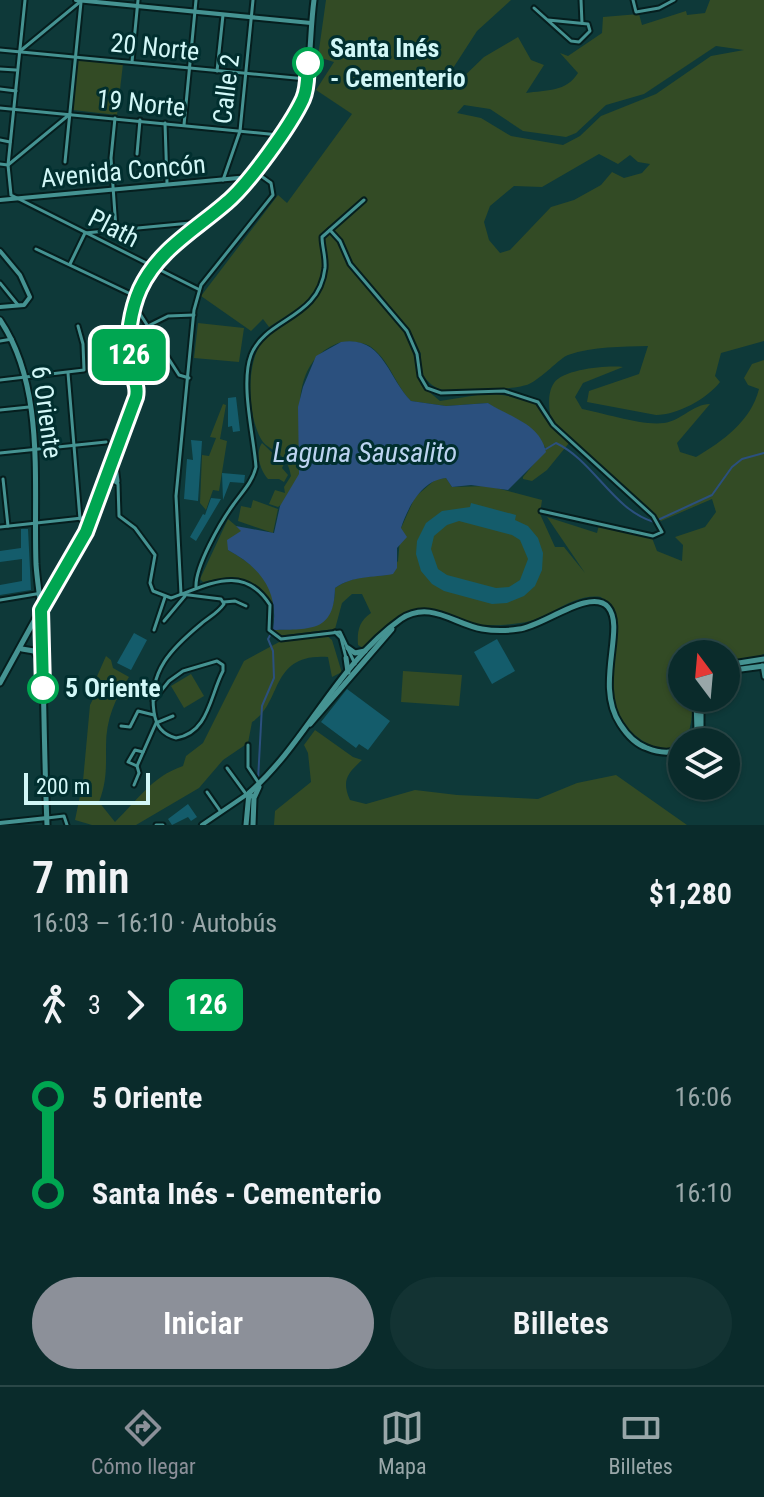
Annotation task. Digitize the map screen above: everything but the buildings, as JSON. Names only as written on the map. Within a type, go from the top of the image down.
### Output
[{"type":"main road","points":[[47,821],[41,610],[109,478],[137,390],[128,360],[137,297],[154,268],[176,242],[230,200],[302,100],[306,89],[314,0]]},
{"type":"main road","name":"6 Oriente","points":[[0,320],[12,339],[26,377],[41,610]]},
{"type":"main road","points":[[114,464],[117,481]]},
{"type":"main road","points":[[0,683],[86,532],[90,519]]},
{"type":"main road","points":[[246,825],[250,795],[366,651],[410,615],[428,612],[483,629],[522,629],[542,623],[582,602],[601,601],[610,609],[614,620],[608,691],[618,721],[640,746],[668,752]]},
{"type":"main road","points":[[353,668],[394,626]]},
{"type":"main road","points":[[20,650],[29,648],[34,651],[42,667]]},
{"type":"main road","points":[[348,648],[355,653],[366,651]]},
{"type":"main road","points":[[346,658],[353,668]]},
{"type":"main road","points":[[740,665],[764,663]]},
{"type":"main road","points":[[740,666],[764,663]]},
{"type":"main road","points":[[250,795],[253,825]]},
{"type":"street","points":[[14,199],[10,192],[8,165],[25,0]]},
{"type":"street","points":[[19,52],[80,0],[138,3],[311,23]]},
{"type":"street","points":[[65,162],[80,0]]},
{"type":"street","points":[[184,125],[196,0]]},
{"type":"street","name":"Calle 2","points":[[223,180],[240,131],[253,0]]},
{"type":"street","points":[[581,0],[582,23]]},
{"type":"street","points":[[633,0],[636,12],[659,8],[674,0]]},
{"type":"street","points":[[132,62],[138,3]]},
{"type":"street","points":[[534,8],[548,20],[575,43],[590,31],[590,26],[582,23],[548,20]]},
{"type":"street","points":[[217,71],[223,14]]},
{"type":"street","name":"20 Norte","points":[[0,50],[306,79]]},
{"type":"street","points":[[0,69],[18,70]]},
{"type":"street","points":[[0,89],[16,91]]},
{"type":"street","name":"19 Norte","points":[[0,108],[279,135]]},
{"type":"street","points":[[0,164],[8,165],[70,114]]},
{"type":"street","points":[[115,118],[111,158],[116,229]]},
{"type":"street","points":[[137,154],[140,120]]},
{"type":"street","points":[[165,123],[167,185]]},
{"type":"street","points":[[0,140],[10,142]]},
{"type":"street","points":[[183,595],[176,496],[198,289],[273,195],[274,187],[254,170]]},
{"type":"street","name":"Avenida Concón","points":[[0,200],[249,177]]},
{"type":"street","name":"Plath","points":[[14,199],[198,289]]},
{"type":"street","points":[[196,587],[196,577],[221,524],[253,479],[256,467],[248,389],[251,355],[273,328],[298,315],[310,302],[324,276],[322,237],[364,200]]},
{"type":"street","points":[[70,264],[85,233],[201,222]]},
{"type":"street","points":[[330,230],[340,241],[350,264],[407,331],[415,347],[420,376],[427,388],[441,393],[504,391],[538,402],[553,425],[653,516],[662,532],[653,536],[541,511]]},
{"type":"street","points":[[36,249],[137,297]]},
{"type":"street","points":[[0,251],[18,272],[29,292],[29,302],[0,307]]},
{"type":"street","points":[[0,283],[18,305]]},
{"type":"street","points":[[135,306],[179,375],[189,378]]},
{"type":"street","points":[[148,326],[168,316],[194,315]]},
{"type":"street","points":[[0,380],[82,371],[85,366],[78,326]]},
{"type":"street","points":[[0,341],[12,339]]},
{"type":"street","points":[[68,373],[80,519]]},
{"type":"street","points":[[0,410],[29,407]]},
{"type":"street","points":[[0,453],[106,442]]},
{"type":"street","points":[[109,478],[117,481],[119,516],[135,528],[153,551],[156,560],[150,586],[165,597],[213,597],[246,606]]},
{"type":"street","points":[[3,479],[8,526]]},
{"type":"street","points":[[0,527],[90,519]]},
{"type":"street","points":[[164,621],[183,595],[196,587],[224,580],[250,584],[270,605],[271,633],[281,639],[335,632],[343,634],[353,668]]},
{"type":"street","points":[[0,600],[39,596],[48,592]]},
{"type":"street","points":[[154,630],[165,597]]},
{"type":"street","points":[[153,701],[169,681],[183,671],[218,661],[223,665],[223,671],[200,724],[188,735],[176,738],[166,734],[156,723],[153,701],[162,662],[220,610],[224,602]]},
{"type":"street","points":[[335,632],[341,638],[346,658]]},
{"type":"street","points":[[764,663],[764,677]]},
{"type":"street","points":[[121,726],[130,727],[138,711],[154,715]]},
{"type":"street","points":[[134,785],[139,773],[137,766],[156,723],[173,716]]},
{"type":"street","points":[[248,745],[248,767],[261,782]]},
{"type":"street","points":[[137,766],[128,761],[133,751],[143,752]]},
{"type":"street","points":[[202,825],[250,795],[227,768]]},
{"type":"street","points":[[207,792],[221,812]]},
{"type":"street","points":[[0,823],[47,821],[64,816],[67,825]]},
{"type":"street","points":[[156,825],[163,825]]},
{"type":"green space","points":[[326,0],[511,0],[477,31],[446,79],[456,84],[484,57],[518,37],[531,60],[544,65],[526,93],[568,84],[578,73],[560,53],[568,56],[602,33],[603,17],[639,14],[642,25],[686,11],[687,15],[705,13],[710,0],[764,0],[764,341],[721,353],[715,376],[720,382],[714,388],[682,409],[656,415],[587,402],[589,391],[639,374],[648,346],[598,348],[568,355],[534,381],[522,386],[450,391],[436,387],[419,371],[421,354],[408,327],[402,328],[412,348],[421,385],[440,401],[490,393],[527,399],[536,404],[551,427],[569,443],[547,470],[532,481],[523,477],[546,449],[527,425],[488,403],[446,406],[411,401],[383,359],[371,347],[349,342],[336,344],[320,354],[309,367],[303,383],[299,419],[299,476],[282,504],[278,507],[269,504],[275,490],[285,493],[284,487],[291,476],[286,461],[264,443],[256,429],[250,386],[254,358],[266,337],[314,298],[269,327],[263,319],[251,331],[201,296],[278,195],[287,203],[352,114],[316,90],[334,62],[318,57]],"holes":[[[716,46],[744,50],[711,56],[656,94],[601,116],[580,136],[563,145],[511,136],[481,118],[457,113],[464,105],[490,109],[523,131],[566,137],[576,133],[606,105],[644,94]],[[599,154],[618,164],[630,155],[638,162],[650,164],[642,173],[624,178],[612,172],[601,185],[574,200],[551,207],[510,250],[500,253],[489,240],[484,222],[490,206],[514,186],[542,187]]]},
{"type":"green space","points":[[78,59],[123,64],[117,115],[73,110]]},
{"type":"green space","points":[[198,323],[244,328],[239,362],[194,358]]},
{"type":"green space","points":[[764,360],[764,654],[740,662],[740,640],[668,640],[668,712],[692,714],[689,728],[668,728],[668,748],[657,747],[638,738],[619,716],[612,680],[615,612],[601,597],[580,599],[531,621],[502,625],[476,624],[439,610],[418,610],[388,625],[363,648],[358,645],[359,631],[361,623],[371,613],[362,594],[352,594],[342,603],[335,629],[278,636],[273,630],[316,624],[330,612],[335,588],[353,579],[387,575],[398,561],[401,528],[415,497],[436,479],[446,478],[452,487],[489,486],[542,500],[540,514],[555,547],[564,547],[585,573],[547,517],[597,533],[599,525],[652,538],[657,551],[682,561],[683,545],[675,537],[705,527],[716,512],[712,499],[661,521],[551,421],[550,391],[554,383],[566,374],[597,367],[623,367],[583,383],[575,397],[582,409],[634,421],[664,423],[710,404],[677,443],[680,452],[696,457],[726,437],[750,411],[759,389],[748,385],[744,378],[752,364]]},
{"type":"green space","points":[[223,404],[226,405],[220,439],[227,441],[219,491],[213,490],[206,510],[200,503],[202,455],[209,456],[216,438],[210,437]]},
{"type":"green space","points":[[262,443],[284,464],[282,468],[288,475],[284,482],[268,479],[263,471],[259,461]]},
{"type":"green space","points":[[253,500],[278,509],[273,533],[238,521],[241,506],[251,508]]},
{"type":"green space","points":[[228,519],[242,531],[228,550],[251,565],[264,579],[273,605],[251,584],[233,579],[203,582],[200,579]]},
{"type":"green space","points":[[326,635],[332,640],[342,673],[334,684],[340,673],[332,677],[328,657],[309,658],[296,663],[286,671],[262,714],[252,722],[248,743],[223,760],[199,788],[136,825],[92,825],[75,820],[83,781],[93,699],[91,690],[106,656],[113,668],[129,677],[110,718],[106,736],[105,781],[99,802],[115,822],[153,783],[183,766],[186,756],[203,743],[244,661],[281,641]]},
{"type":"green space","points":[[403,671],[462,675],[459,706],[401,702]]},
{"type":"green space","points":[[191,674],[204,696],[184,708],[171,686]]},
{"type":"green space","points":[[315,730],[362,760],[347,777],[350,800],[366,804],[415,790],[538,799],[577,783],[616,775],[687,825],[274,825],[275,811],[311,782],[308,753],[304,745]]},
{"type":"water","name":"Laguna Sausalito","points":[[341,342],[366,345],[376,352],[411,401],[446,406],[488,403],[531,427],[543,442],[546,452],[508,490],[471,485],[452,487],[446,478],[430,484],[417,496],[404,520],[401,528],[407,537],[397,548],[397,568],[393,574],[356,579],[335,588],[330,613],[318,625],[273,630],[273,604],[265,582],[250,565],[228,550],[227,540],[241,531],[236,526],[274,533],[280,506],[299,474],[298,407],[303,387],[316,356]]},
{"type":"waterway","points":[[546,449],[556,443],[569,451],[627,507],[654,522]]},
{"type":"waterway","points":[[660,519],[712,495],[732,467],[742,459],[764,453]]},
{"type":"waterway","points":[[258,780],[262,706],[274,678],[273,651],[268,639],[273,630]]},
{"type":"bus line","name":"126","points":[[43,688],[41,610],[86,532],[109,478],[136,397],[137,385],[129,365],[129,354],[137,297],[154,268],[176,242],[230,200],[243,185],[302,100],[308,63]]},
{"type":"place","name":"Santa Inés - Cementerio","points":[[308,63]]},
{"type":"place","name":"5 Oriente","points":[[43,688]]}]
